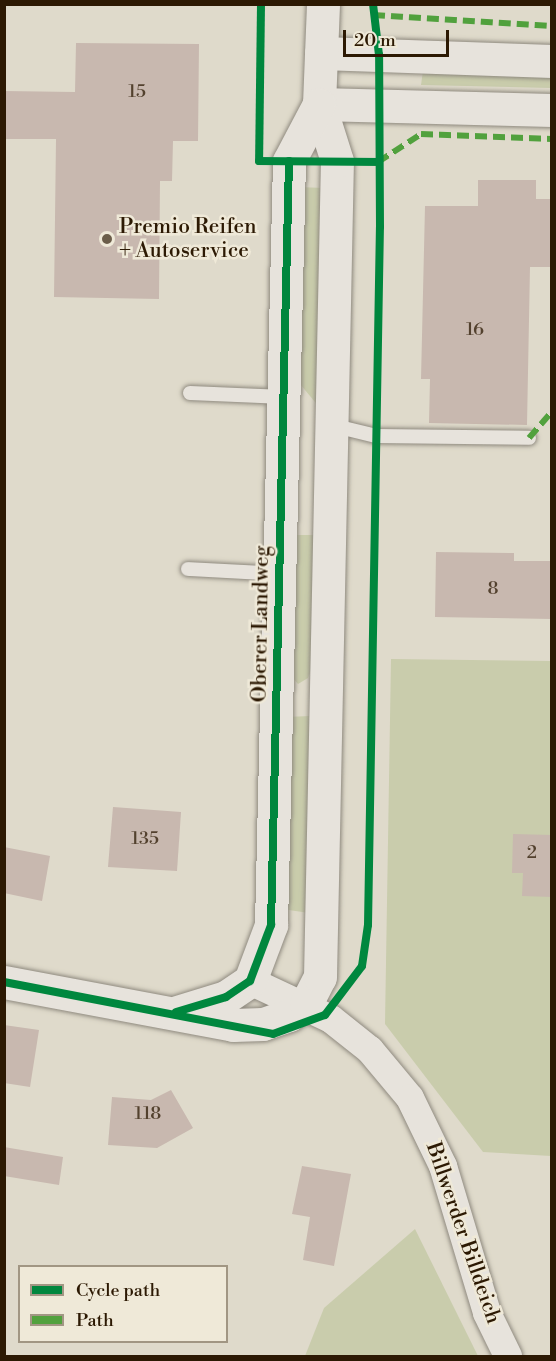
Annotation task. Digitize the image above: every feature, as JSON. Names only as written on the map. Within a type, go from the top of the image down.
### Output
[{"type":"main road","name":"Oberer Landweg","points":[[306,1004],[320,976],[323,952],[324,699],[337,161],[319,104],[323,4]]},
{"type":"main road","points":[[321,53],[552,61]]},
{"type":"main road","name":"Oberer Landweg","points":[[250,981],[271,925],[289,161],[319,104]]},
{"type":"main road","points":[[319,104],[552,110]]},
{"type":"main road","points":[[284,397],[331,425]]},
{"type":"main road","points":[[278,667],[297,694],[324,699]]},
{"type":"main road","points":[[155,1014],[207,1005],[250,981]]},
{"type":"main road","points":[[4,982],[155,1014],[232,1025],[263,1024],[283,1018],[306,1004]]},
{"type":"street","name":"Billwerder Billdeich","points":[[250,981],[306,1004],[370,1050],[410,1098],[434,1142],[488,1313],[508,1356]]},
{"type":"lane","points":[[190,393],[284,397]]},
{"type":"lane","points":[[331,425],[376,436],[529,438]]},
{"type":"lane","points":[[188,569],[280,574]]},
{"type":"green space","points":[[423,71],[551,75],[551,88],[421,85]]},
{"type":"green space","points":[[298,187],[324,188],[320,408],[295,378]]},
{"type":"green space","points":[[292,535],[317,535],[313,664],[308,678],[298,684],[291,676]]},
{"type":"green space","points":[[391,659],[551,661],[551,1156],[483,1152],[385,1024]]},
{"type":"green space","points":[[311,716],[309,913],[282,909],[285,717]]},
{"type":"green space","points":[[415,1229],[478,1356],[305,1356],[324,1308]]},
{"type":"building","points":[[76,43],[199,44],[198,141],[173,141],[172,181],[160,181],[159,299],[54,297],[56,139],[4,139],[4,91],[75,92]]},
{"type":"building","points":[[478,180],[536,180],[536,199],[552,199],[552,267],[530,267],[527,425],[429,423],[430,379],[421,379],[425,206],[478,206]]},
{"type":"building","points":[[436,552],[514,553],[514,561],[552,561],[552,619],[435,617]]},
{"type":"building","points":[[113,807],[181,812],[177,871],[108,867]]},
{"type":"building","points":[[513,834],[552,835],[552,897],[522,896],[523,873],[512,873]]},
{"type":"building","points":[[4,847],[50,856],[42,901],[4,893]]},
{"type":"building","points":[[4,1025],[39,1030],[30,1087],[4,1083]]},
{"type":"building","points":[[171,1090],[193,1128],[157,1148],[108,1145],[112,1097],[151,1100]]},
{"type":"building","points":[[4,1147],[63,1157],[59,1185],[4,1176]]},
{"type":"building","points":[[302,1166],[351,1174],[334,1266],[303,1260],[310,1217],[292,1214]]},
{"type":"marked path","points":[[373,15],[552,26]]},
{"type":"marked path","points":[[378,162],[421,134],[552,139]]},
{"type":"marked path","points":[[529,438],[552,412]]},
{"type":"cycle path","points":[[261,4],[259,161],[379,162]]},
{"type":"cycle path","points":[[4,982],[273,1034],[325,1015],[362,966],[368,925],[380,227],[379,55],[373,4]]},
{"type":"cycle path","points":[[176,1012],[226,997],[250,981],[271,925],[289,161]]},
{"type":"place","name":"Premio Reifen + Autoservice","points":[[107,239]]}]
